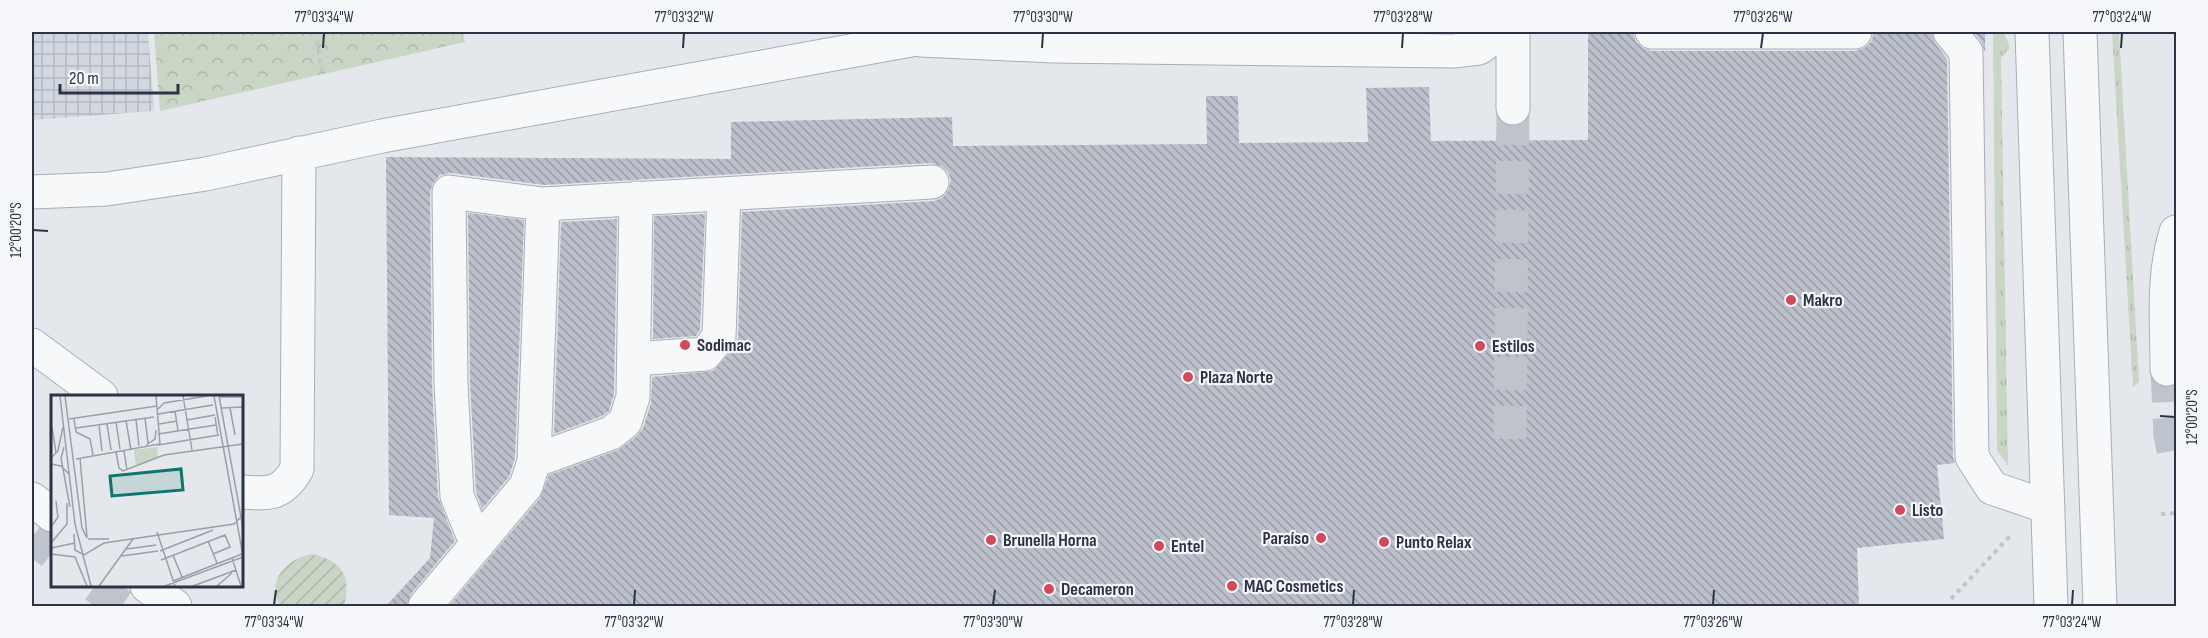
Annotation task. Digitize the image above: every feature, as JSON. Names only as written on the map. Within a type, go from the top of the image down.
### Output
[{"type":"lane","points":[[32,192],[107,189],[206,174],[394,134],[945,32]]},
{"type":"lane","points":[[911,40],[1053,46],[1454,51],[1479,48],[1501,32]]},
{"type":"lane","points":[[1513,32],[1513,108]]},
{"type":"lane","points":[[1652,32],[1855,32]]},
{"type":"lane","points":[[1950,32],[1966,52],[1972,457],[1992,488],[2048,507]]},
{"type":"lane","points":[[2032,32],[2051,606]]},
{"type":"lane","points":[[2080,32],[2100,606]]},
{"type":"lane","points":[[243,492],[263,494],[276,492],[289,483],[297,469],[299,153]]},
{"type":"lane","points":[[477,545],[457,496],[451,384],[449,192],[543,204],[932,182]]},
{"type":"lane","points":[[634,358],[705,354],[719,337],[724,194]]},
{"type":"lane","points":[[534,461],[611,433],[625,422],[633,397],[636,198]]},
{"type":"lane","points":[[425,606],[526,486],[534,461],[543,204]]},
{"type":"lane","points":[[2167,369],[2167,282],[2171,249],[2176,232]]},
{"type":"lane","points":[[32,345],[99,395]]},
{"type":"lane","points":[[32,499],[51,514]]},
{"type":"lane","points":[[150,587],[175,606]]},
{"type":"path","points":[[317,41],[322,74]]},
{"type":"path","points":[[2161,514],[2175,513],[2176,507]]},
{"type":"path","points":[[1951,599],[2017,530]]},
{"type":"shaded area","points":[[32,32],[148,32],[154,111],[32,120]]},
{"type":"green space","points":[[154,32],[463,32],[465,42],[160,111]]},
{"type":"green space","points":[[1993,32],[2004,32],[2010,48],[2001,58],[2008,466],[1997,450]]},
{"type":"green space","points":[[2112,32],[2119,32],[2139,382],[2133,387]]},
{"type":"green space","points":[[313,554],[331,561],[342,572],[347,587],[344,606],[280,606],[275,587],[282,571],[295,560]]},
{"type":"building","name":"Plaza Norte","points":[[1588,32],[1633,32],[1636,42],[1652,51],[1855,51],[1871,42],[1874,32],[1932,32],[1935,43],[1947,59],[1953,457],[1955,463],[1937,465],[1944,539],[1857,548],[1859,606],[449,606],[540,498],[549,475],[618,450],[637,436],[643,428],[651,403],[652,377],[713,371],[733,349],[738,338],[742,212],[934,201],[942,198],[948,191],[951,180],[948,172],[941,166],[931,163],[544,185],[451,173],[440,175],[433,183],[430,192],[432,385],[438,497],[455,541],[411,594],[407,606],[386,606],[430,558],[434,518],[389,515],[386,157],[731,159],[731,122],[952,117],[953,146],[1207,144],[1206,96],[1238,96],[1239,143],[1368,142],[1366,88],[1429,87],[1431,141],[1588,140]]},
{"type":"building","points":[[1974,32],[1985,32],[1986,164],[1985,52]]},
{"type":"building","points":[[468,213],[524,220],[515,458],[509,477],[482,509],[476,492],[470,383]]},
{"type":"building","points":[[705,214],[700,330],[696,336],[653,339],[654,216]]},
{"type":"building","points":[[617,219],[614,394],[609,411],[602,416],[554,434],[561,222]]},
{"type":"tunnel","points":[[1510,439],[1513,108]]},
{"type":"tunnel","points":[[2167,369],[2170,435],[2176,465]]},
{"type":"tunnel","points":[[32,537],[51,552]]},
{"type":"tunnel","points":[[96,587],[122,606]]},
{"type":"place","name":"Makro","points":[[1791,300]]},
{"type":"place","name":"Sodimac","points":[[685,345]]},
{"type":"place","name":"Estilos","points":[[1480,346]]},
{"type":"place","name":"Plaza Norte","points":[[1188,377]]},
{"type":"place","name":"Listo","points":[[1900,510]]},
{"type":"place","name":"Paraíso","points":[[1321,538]]},
{"type":"place","name":"Brunella Horna","points":[[991,540]]},
{"type":"place","name":"Punto Relax","points":[[1384,542]]},
{"type":"place","name":"Entel","points":[[1159,546]]},
{"type":"place","name":"MAC Cosmetics","points":[[1232,586]]},
{"type":"place","name":"Decameron","points":[[1049,589]]}]
